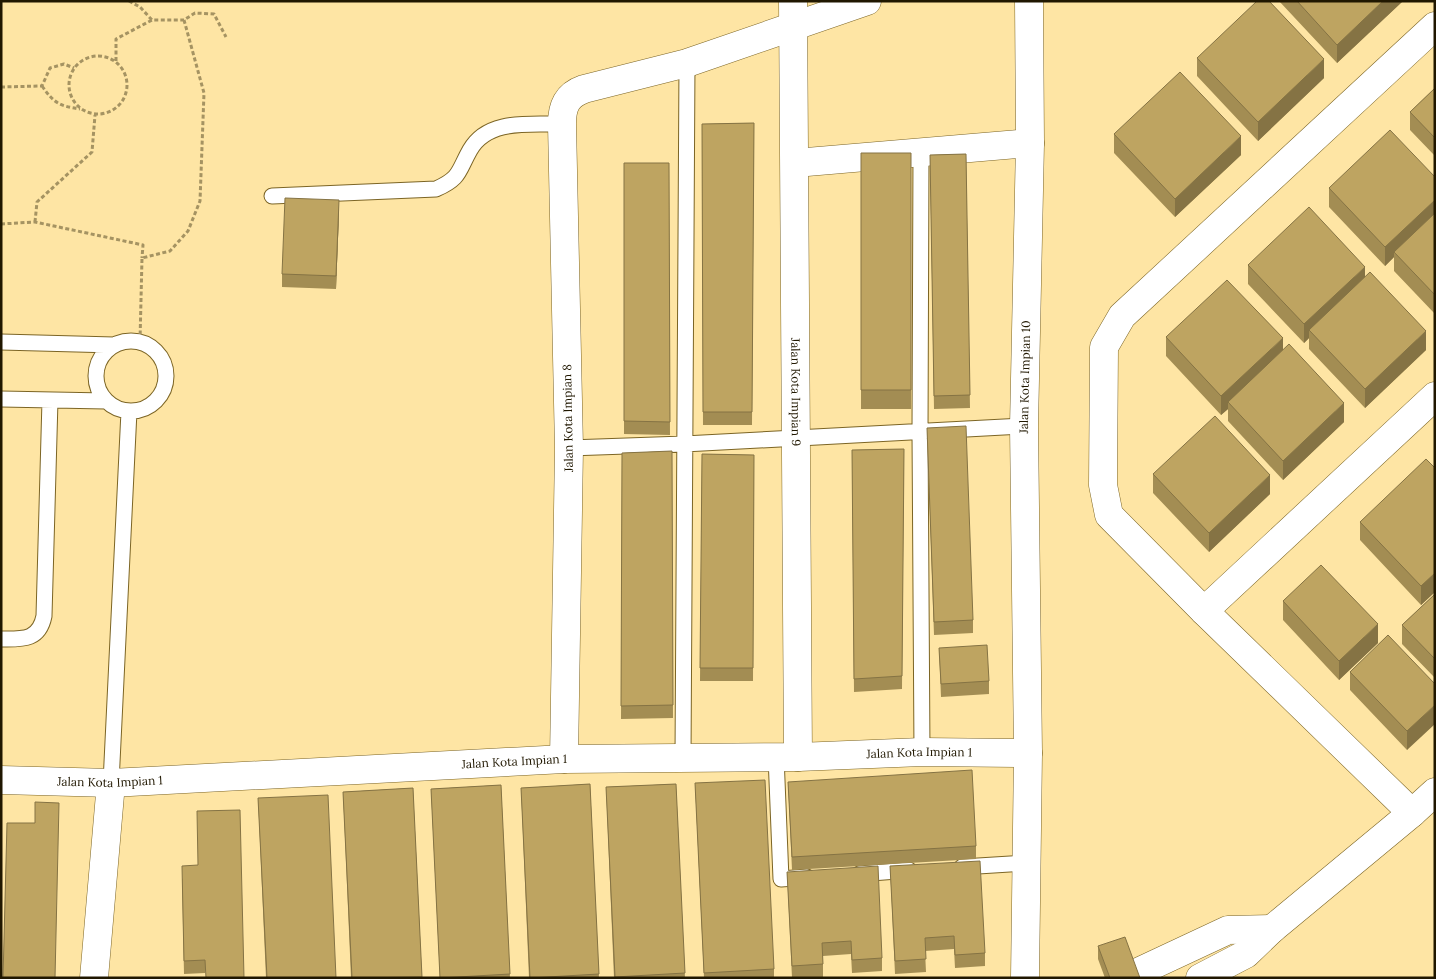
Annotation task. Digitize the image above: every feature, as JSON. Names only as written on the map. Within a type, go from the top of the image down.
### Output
[{"type":"street","points":[[687,63],[793,14],[867,1]]},
{"type":"street","name":"Jalan Kota Impian 10","points":[[1025,978],[1028,753],[1024,426],[1030,143],[1030,1]]},
{"type":"street","name":"Jalan Kota Impian 9","points":[[787,757],[796,438],[793,14]]},
{"type":"street","points":[[1412,813],[1204,611],[1109,515],[1103,485],[1104,347],[1122,316],[1435,26]]},
{"type":"street","name":"Jalan Kota Impian 8","points":[[564,759],[569,448],[563,107],[568,98],[584,88],[687,63]]},
{"type":"street","points":[[794,163],[1030,143]]},
{"type":"street","points":[[1204,611],[1435,396]]},
{"type":"street","name":"Jalan Kota Impian 1","points":[[1,780],[111,783],[564,759],[787,757],[922,752],[1028,753]]},
{"type":"street","points":[[94,978],[111,783]]},
{"type":"street","points":[[1200,978],[1246,954],[1272,929],[1435,792]]},
{"type":"street","points":[[1134,974],[1228,930],[1272,929]]},
{"type":"lane","points":[[684,759],[687,63]]},
{"type":"lane","points":[[272,196],[436,189],[447,184],[456,176],[463,167],[471,149],[487,132],[509,125],[562,124]]},
{"type":"lane","points":[[921,153],[922,752]]},
{"type":"lane","points":[[1,342],[114,345],[127,341],[140,341],[152,347],[161,356],[166,368],[166,381],[162,394],[154,403],[142,410],[129,412],[117,408],[106,401],[98,390],[96,377],[98,364],[104,353],[114,345]]},
{"type":"lane","points":[[1,399],[106,401]]},
{"type":"lane","points":[[1,638],[21,639],[30,637],[42,625],[44,616],[50,400]]},
{"type":"lane","points":[[111,783],[129,412]]},
{"type":"lane","points":[[569,448],[684,444],[1024,426]]},
{"type":"lane","points":[[787,757],[781,879],[820,876]]},
{"type":"lane","points":[[948,868],[1027,863]]},
{"type":"lane","points":[[840,875],[928,869]]},
{"type":"path","points":[[129,1],[140,7],[152,20]]},
{"type":"path","points":[[116,61],[116,39],[152,20],[184,20],[195,13],[214,14],[226,37]]},
{"type":"path","points":[[142,258],[170,251],[188,231],[200,201],[204,93],[184,20]]},
{"type":"path","points":[[42,86],[51,98],[63,107],[81,109],[95,115],[110,113],[122,102],[128,88],[126,73],[116,61],[102,55],[86,58],[74,68],[69,82],[71,97],[81,109]]},
{"type":"path","points":[[42,86],[50,68],[64,64],[74,68]]},
{"type":"path","points":[[1,87],[42,86]]},
{"type":"path","points":[[35,222],[37,202],[92,152],[95,115]]},
{"type":"path","points":[[1,224],[35,222],[143,245],[140,341]]},
{"type":"building","points":[[1257,1],[1269,1],[1324,59],[1258,122],[1197,58]]},
{"type":"building","points":[[1297,1],[1383,1],[1337,45]]},
{"type":"building","points":[[1180,72],[1241,136],[1175,199],[1114,134]]},
{"type":"building","points":[[1435,88],[1435,138],[1410,112]]},
{"type":"building","points":[[754,123],[752,412],[703,412],[702,124]]},
{"type":"building","points":[[1390,130],[1435,177],[1435,200],[1385,247],[1329,188]]},
{"type":"building","points":[[861,153],[911,153],[911,390],[861,390]]},
{"type":"building","points":[[966,154],[970,395],[934,396],[930,155]]},
{"type":"building","points":[[624,163],[669,163],[670,422],[624,421]]},
{"type":"building","points":[[285,198],[339,200],[336,276],[282,274]]},
{"type":"building","points":[[1309,207],[1365,267],[1304,324],[1248,265]]},
{"type":"building","points":[[1435,213],[1435,295],[1394,252]]},
{"type":"building","points":[[1370,272],[1426,331],[1365,389],[1309,330]]},
{"type":"building","points":[[1227,280],[1283,338],[1221,396],[1166,337]]},
{"type":"building","points":[[1289,344],[1344,403],[1283,461],[1228,402]]},
{"type":"building","points":[[1215,416],[1270,475],[1209,533],[1153,474]]},
{"type":"building","points":[[966,426],[973,620],[934,622],[927,428]]},
{"type":"building","points":[[904,449],[902,676],[854,679],[852,450]]},
{"type":"building","points":[[672,451],[673,705],[621,706],[622,453]]},
{"type":"building","points":[[702,454],[754,455],[753,668],[700,668]]},
{"type":"building","points":[[1426,459],[1435,468],[1435,573],[1421,586],[1360,522]]},
{"type":"building","points":[[1321,565],[1378,624],[1339,661],[1283,601]]},
{"type":"building","points":[[1435,594],[1435,659],[1402,625]]},
{"type":"building","points":[[1388,635],[1435,684],[1435,705],[1407,731],[1350,672]]},
{"type":"building","points":[[987,645],[989,681],[941,684],[939,648]]},
{"type":"building","points":[[972,770],[976,846],[792,857],[788,782]]},
{"type":"building","points":[[765,780],[774,969],[704,973],[695,783]]},
{"type":"building","points":[[590,784],[599,974],[530,978],[521,788]]},
{"type":"building","points":[[676,784],[685,973],[615,977],[606,787]]},
{"type":"building","points":[[501,785],[510,974],[440,978],[431,789]]},
{"type":"building","points":[[413,788],[422,977],[352,978],[343,792]]},
{"type":"building","points":[[328,795],[336,978],[267,978],[258,798]]},
{"type":"building","points":[[35,802],[59,803],[55,978],[3,978],[7,823],[35,823]]},
{"type":"building","points":[[240,810],[244,978],[206,978],[205,960],[184,961],[182,866],[198,865],[197,811]]},
{"type":"building","points":[[980,861],[985,953],[955,955],[954,936],[925,938],[926,959],[895,961],[890,866]]},
{"type":"building","points":[[878,866],[882,958],[852,960],[851,941],[822,943],[823,964],[792,966],[787,872]]},
{"type":"building","points":[[1125,937],[1140,978],[1110,978],[1098,946]]}]
